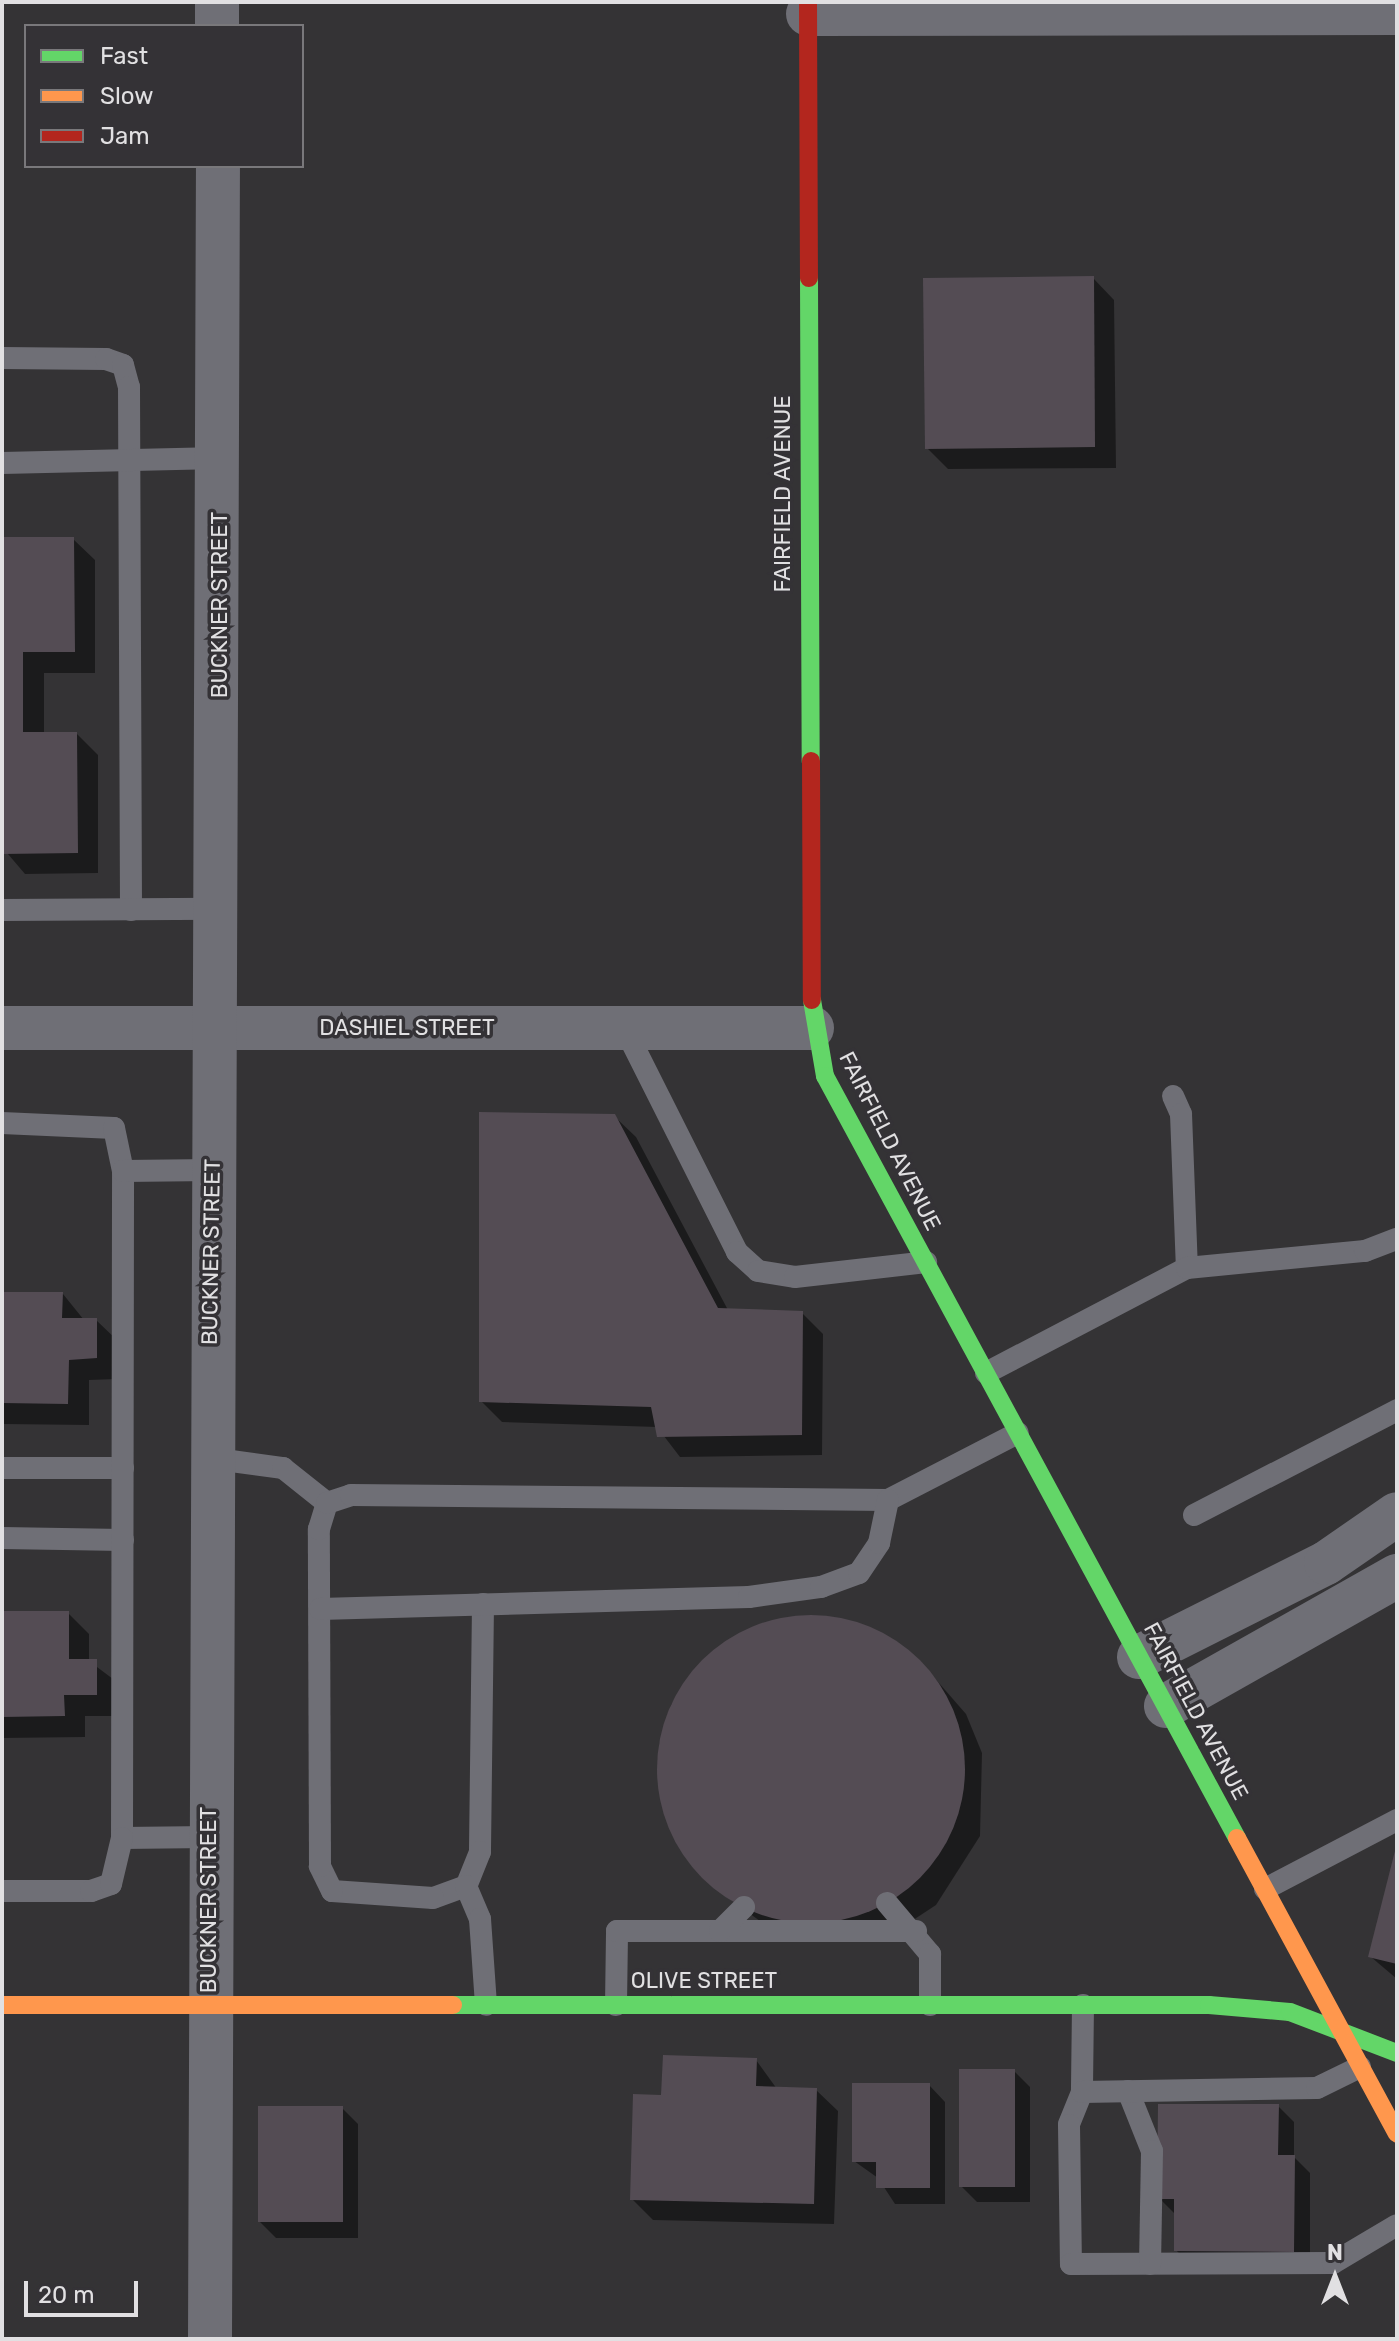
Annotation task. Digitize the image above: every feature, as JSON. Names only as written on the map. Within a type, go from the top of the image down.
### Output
[{"type":"street","points":[[217,2],[217,24]]},
{"type":"street","points":[[808,8],[1397,13]]},
{"type":"street","name":"FAIRFIELD AVENUE","points":[[808,8],[812,1028],[825,1076],[1397,2134]]},
{"type":"street","name":"BUCKNER STREET","points":[[210,2339],[209,1458],[219,909],[218,168]]},
{"type":"street","name":"DASHIEL STREET","points":[[2,1028],[812,1028]]},
{"type":"street","points":[[1139,1657],[1326,1563],[1397,1514]]},
{"type":"street","points":[[1166,1706],[1397,1576]]},
{"type":"street","name":"OLIVE STREET","points":[[2,2005],[1209,2005],[1337,2024],[1397,2053]]},
{"type":"lane","points":[[2,358],[123,365],[130,460],[131,910]]},
{"type":"lane","points":[[2,463],[220,458]]},
{"type":"lane","points":[[2,910],[219,909]]},
{"type":"lane","points":[[625,1029],[737,1252],[758,1271],[795,1277],[926,1262]]},
{"type":"lane","points":[[1173,1096],[1181,1114],[1187,1268]]},
{"type":"lane","points":[[2,1123],[114,1128],[123,1171],[122,1838],[111,1884],[91,1891],[2,1891]]},
{"type":"lane","points":[[123,1171],[213,1170]]},
{"type":"lane","points":[[986,1373],[1187,1268],[1365,1251],[1397,1239]]},
{"type":"lane","points":[[1194,1515],[1397,1410]]},
{"type":"lane","points":[[327,1503],[351,1495],[888,1500],[1018,1433]]},
{"type":"lane","points":[[209,1458],[283,1468],[327,1503]]},
{"type":"lane","points":[[2,1468],[123,1468]]},
{"type":"lane","points":[[320,1609],[749,1597],[821,1587],[859,1573],[879,1543],[888,1500]]},
{"type":"lane","points":[[327,1503],[319,1529],[320,1866],[332,1891],[433,1898],[466,1886]]},
{"type":"lane","points":[[2,1538],[123,1540]]},
{"type":"lane","points":[[483,1604],[480,1852],[466,1886],[480,1919],[486,2005]]},
{"type":"lane","points":[[1265,1889],[1397,1820]]},
{"type":"lane","points":[[122,1838],[209,1837]]},
{"type":"lane","points":[[887,1903],[916,1931],[930,1954],[930,2005]]},
{"type":"lane","points":[[720,1931],[744,1907]]},
{"type":"lane","points":[[616,2005],[617,1931],[916,1931]]},
{"type":"lane","points":[[1083,2005],[1082,2092],[1069,2125],[1071,2264],[1333,2263],[1397,2225]]},
{"type":"lane","points":[[1082,2092],[1317,2088],[1360,2067]]},
{"type":"lane","points":[[1128,2091],[1152,2151],[1150,2264]]},
{"type":"building","points":[[1094,276],[1095,447],[925,449],[923,278]]},
{"type":"building","points":[[2,537],[74,537],[75,652],[23,652],[23,732],[77,732],[78,853],[2,854]]},
{"type":"building","points":[[479,1112],[615,1114],[718,1308],[803,1311],[802,1435],[657,1437],[651,1407],[479,1402]]},
{"type":"building","points":[[2,1292],[63,1292],[62,1318],[97,1318],[97,1358],[69,1360],[68,1404],[2,1403]]},
{"type":"building","points":[[2,1611],[69,1611],[69,1659],[97,1659],[97,1695],[64,1695],[65,1716],[2,1717]]},
{"type":"building","points":[[796,1615],[826,1615],[856,1621],[884,1633],[909,1650],[930,1671],[947,1696],[959,1724],[965,1784],[954,1828],[939,1855],[920,1878],[897,1897],[870,1912],[826,1923],[796,1923],[766,1917],[738,1905],[713,1888],[692,1867],[675,1842],[663,1814],[657,1784],[657,1754],[663,1724],[675,1696],[692,1671],[713,1650],[738,1633],[766,1621]]},
{"type":"building","points":[[1397,1847],[1397,1964],[1368,1957]]},
{"type":"building","points":[[663,2055],[757,2058],[756,2086],[817,2088],[814,2204],[630,2200],[633,2094],[661,2095]]},
{"type":"building","points":[[959,2069],[1015,2069],[1015,2187],[959,2187]]},
{"type":"building","points":[[852,2083],[930,2083],[930,2188],[876,2188],[876,2162],[852,2162]]},
{"type":"building","points":[[1158,2104],[1279,2104],[1278,2155],[1295,2155],[1294,2252],[1174,2251],[1174,2199],[1157,2199]]},
{"type":"building","points":[[258,2106],[343,2106],[343,2222],[258,2222]]},
{"type":"traffic: fast","points":[[809,278],[811,761]]},
{"type":"traffic: fast","points":[[812,1000],[825,1076],[1237,1838]]},
{"type":"traffic: fast","points":[[453,2005],[1209,2005],[1290,2012],[1397,2053]]},
{"type":"traffic: slow","points":[[1237,1838],[1397,2134]]},
{"type":"traffic: slow","points":[[2,2005],[453,2005]]},
{"type":"traffic: jam","points":[[808,2],[809,278]]},
{"type":"traffic: jam","points":[[811,761],[812,1000]]}]
